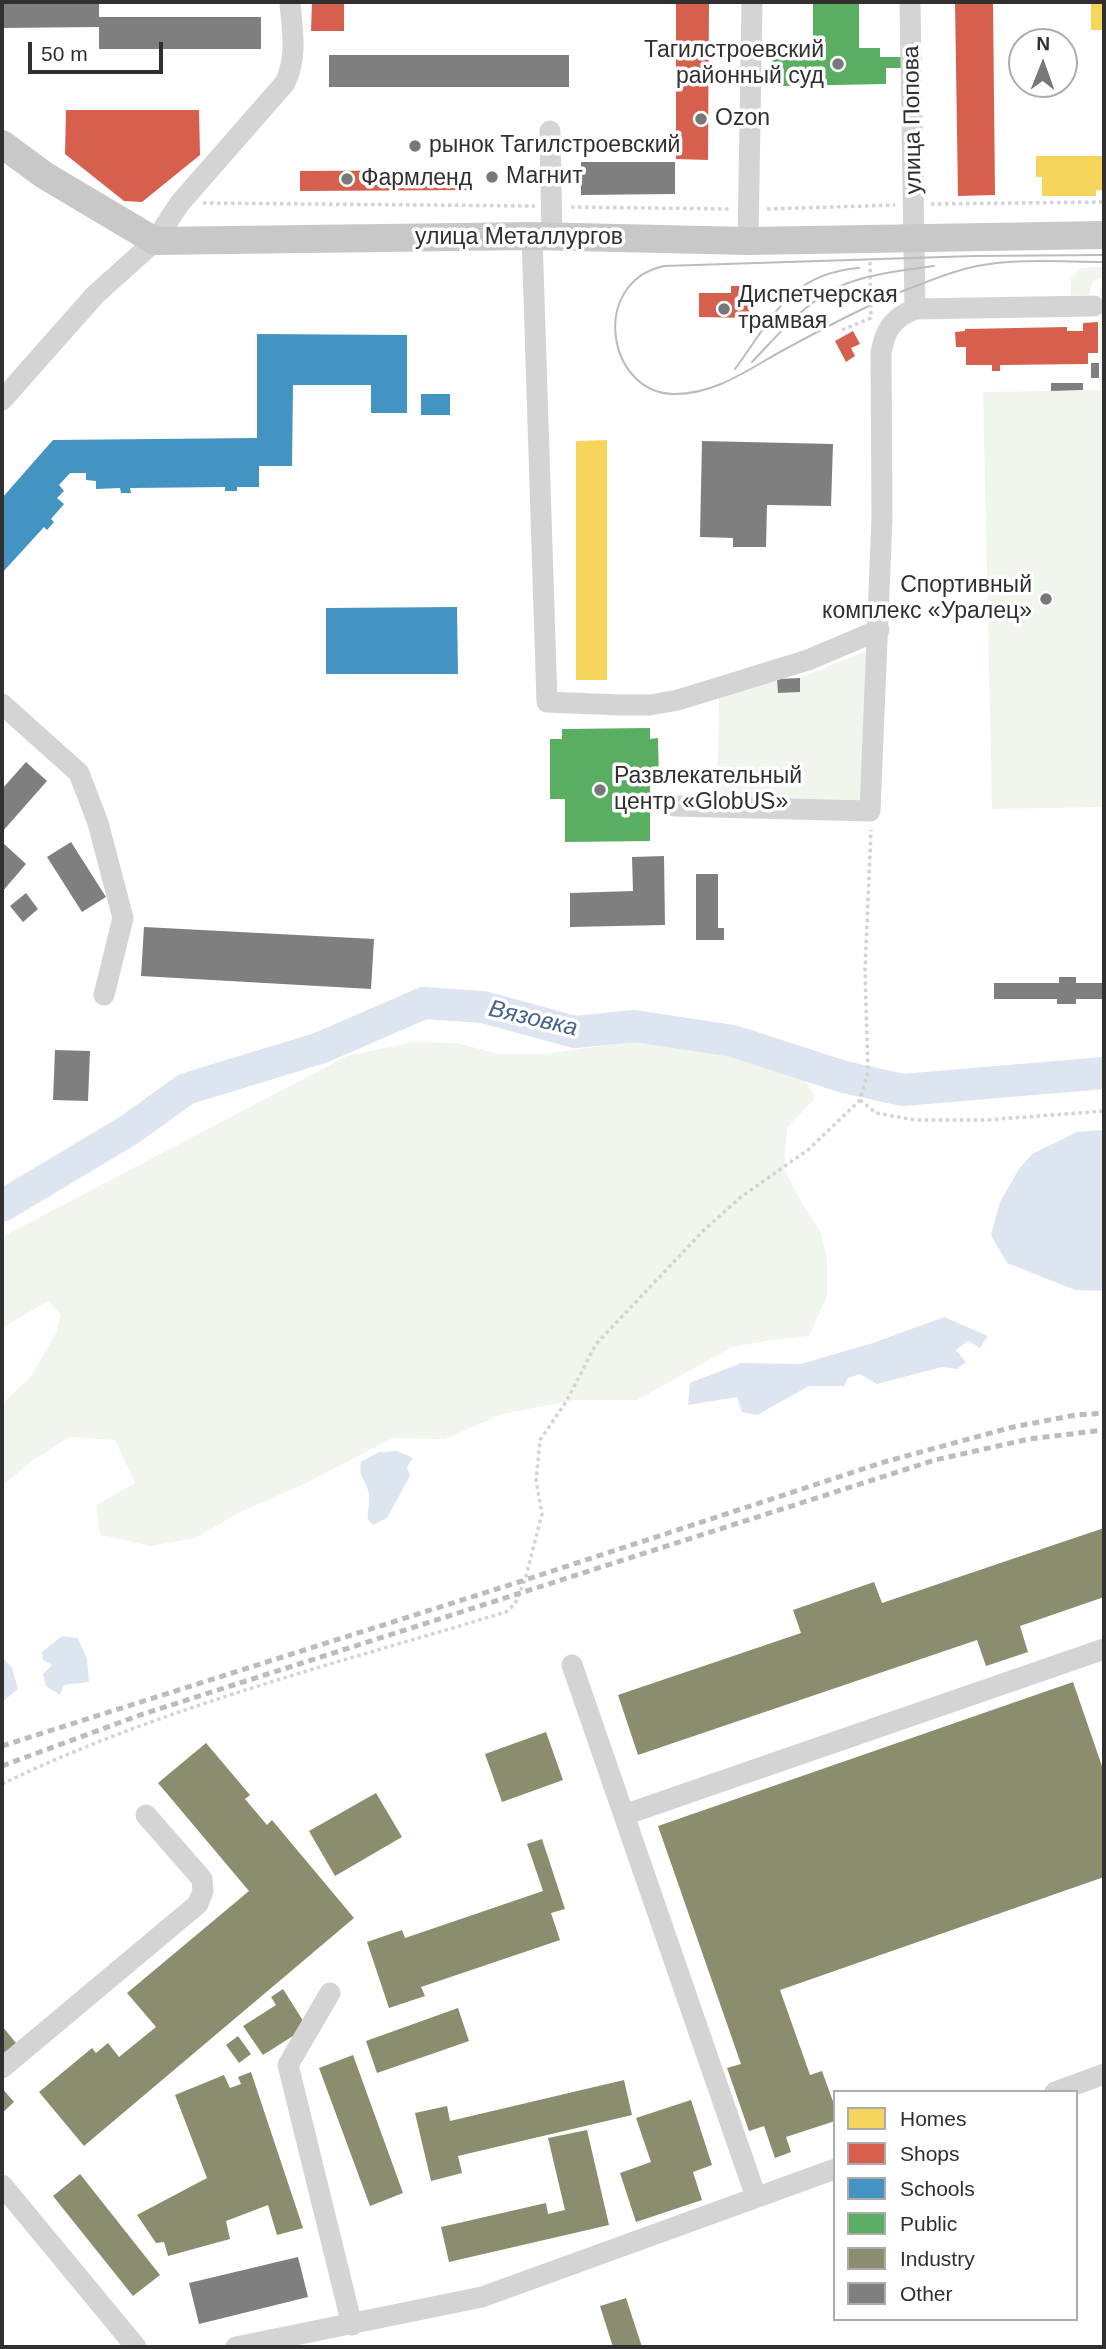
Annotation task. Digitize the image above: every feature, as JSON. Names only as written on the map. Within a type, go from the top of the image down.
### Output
[{"type":"main road","points":[[2,145],[44,174],[155,241]]},
{"type":"main road","name":"улица Металлургов","points":[[155,241],[542,236],[748,241],[1104,235]]},
{"type":"street","points":[[2,400],[95,295],[155,241],[180,203],[285,83],[292,68],[294,50],[290,2]]},
{"type":"street","points":[[748,241],[752,2]]},
{"type":"street","name":"улица Попова","points":[[910,2],[915,309]]},
{"type":"street","points":[[550,131],[551,206],[542,236],[547,702],[650,705],[678,700],[808,660],[879,630]]},
{"type":"street","points":[[674,806],[870,811],[882,517],[881,353],[885,332],[890,324],[903,314],[915,309],[1094,306]]},
{"type":"street","points":[[2,704],[79,773],[98,823],[123,918],[104,995]]},
{"type":"street","points":[[624,1815],[1104,1649]]},
{"type":"street","points":[[572,1665],[756,2197]]},
{"type":"street","points":[[2,2068],[198,1904],[204,1891],[202,1879],[146,1815]]},
{"type":"street","points":[[330,1993],[288,2066],[352,2325]]},
{"type":"street","points":[[1060,2090],[1104,2074]]},
{"type":"street","points":[[236,2347],[481,2297],[833,2170]]},
{"type":"street","points":[[2,2185],[136,2347]]},
{"type":"path","points":[[180,203],[748,209],[1104,202]]},
{"type":"path","points":[[842,330],[871,318],[870,206]]},
{"type":"path","points":[[2,1784],[105,1739],[506,1612],[514,1604],[525,1580],[542,1514],[536,1481],[540,1440],[566,1402],[596,1344],[704,1230],[741,1197],[809,1149],[859,1100],[868,1071],[865,970],[872,848],[870,811]]},
{"type":"path","points":[[859,1100],[876,1113],[915,1120],[987,1120],[1104,1111]]},
{"type":"shaded area","points":[[1104,267],[1104,278],[1093,282],[1090,295],[1071,295],[1071,278],[1080,268]]},
{"type":"shaded area","name":"Спортивный комплекс «Уралец»","points":[[1100,287],[1104,287],[1104,807],[992,809],[983,392],[1100,390]]},
{"type":"shaded area","points":[[871,649],[864,800],[717,797],[719,697],[777,679],[778,693],[800,692],[800,678]]},
{"type":"shaded area","points":[[673,1036],[725,1054],[778,1065],[802,1074],[815,1098],[787,1128],[784,1169],[821,1233],[827,1260],[827,1296],[809,1336],[732,1347],[637,1400],[574,1400],[503,1414],[444,1439],[393,1438],[304,1484],[240,1512],[195,1538],[151,1546],[100,1535],[96,1505],[135,1483],[115,1440],[70,1437],[33,1460],[2,1486],[2,1404],[31,1376],[56,1333],[61,1315],[48,1301],[2,1328],[2,1237],[347,1056],[412,1042],[456,1043],[499,1054],[545,1054]]},
{"type":"shaded area","points":[[1104,1130],[1104,1291],[1075,1290],[1007,1263],[991,1235],[1000,1202],[1019,1169],[1032,1154],[1077,1132]]},
{"type":"shaded area","points":[[944,1317],[988,1336],[980,1348],[968,1341],[956,1350],[966,1362],[957,1369],[942,1367],[877,1384],[860,1374],[848,1378],[844,1386],[809,1386],[757,1415],[742,1412],[737,1397],[688,1405],[690,1383],[741,1363],[801,1364],[873,1343]]},
{"type":"shaded area","points":[[397,1451],[413,1458],[407,1467],[410,1476],[387,1518],[373,1525],[368,1520],[369,1496],[361,1473],[361,1462],[379,1452]]},
{"type":"shaded area","points":[[62,1636],[78,1638],[87,1659],[89,1682],[64,1685],[60,1695],[46,1686],[43,1674],[52,1665],[43,1660],[42,1652]]},
{"type":"shaded area","points":[[2,1657],[12,1668],[18,1689],[2,1702]]},
{"type":"building: Homes","points":[[1091,2],[1104,2],[1104,30],[1091,30]]},
{"type":"building: Homes","points":[[1036,156],[1104,156],[1104,191],[1096,190],[1096,196],[1042,196],[1042,177],[1036,177]]},
{"type":"building: Homes","points":[[607,440],[607,680],[576,680],[576,441]]},
{"type":"building: Shops","points":[[312,2],[344,2],[344,31],[311,31]]},
{"type":"building: Shops","points":[[676,2],[709,2],[708,160],[676,159]]},
{"type":"building: Shops","points":[[955,2],[993,2],[995,195],[958,196]]},
{"type":"building: Shops","points":[[66,110],[199,110],[200,155],[142,202],[124,201],[65,154]]},
{"type":"building: Shops","points":[[472,170],[472,190],[300,191],[300,171]]},
{"type":"building: Shops","name":"Диспетчерская трамвая","points":[[731,286],[753,286],[753,301],[749,301],[749,318],[699,317],[699,293],[731,293]]},
{"type":"building: Shops","points":[[1098,322],[1098,353],[1088,353],[1088,364],[1000,365],[1000,371],[992,371],[992,365],[966,365],[966,347],[956,347],[955,332],[965,329],[1067,327],[1067,331],[1083,331],[1083,323]]},
{"type":"building: Shops","points":[[853,331],[860,344],[851,348],[855,356],[846,362],[835,341]]},
{"type":"building: Schools","points":[[257,334],[407,335],[407,413],[371,413],[371,385],[293,385],[292,466],[259,466],[259,487],[237,487],[237,491],[225,491],[225,487],[130,488],[131,493],[121,493],[120,488],[96,489],[96,481],[86,480],[86,473],[70,473],[59,485],[64,491],[57,498],[64,504],[51,519],[54,522],[47,530],[44,527],[2,573],[2,498],[53,440],[257,438]]},
{"type":"building: Schools","points":[[421,394],[450,394],[450,415],[421,415]]},
{"type":"building: Schools","points":[[457,607],[458,674],[326,674],[326,608]]},
{"type":"building: Public","points":[[813,2],[859,2],[859,48],[880,48],[880,57],[901,57],[901,68],[886,68],[886,84],[783,86],[783,69],[772,69],[772,59],[791,58],[790,50],[813,49]]},
{"type":"building: Public","name":"Развлекательный центр «GlobUS»","points":[[650,728],[650,739],[658,738],[659,780],[650,780],[650,841],[565,842],[565,799],[550,799],[550,739],[562,739],[562,729]]},
{"type":"building: Industry","points":[[1104,1528],[1104,1597],[1020,1626],[1028,1652],[986,1666],[977,1640],[638,1755],[618,1695],[801,1633],[793,1610],[874,1582],[882,1603]]},
{"type":"building: Industry","points":[[1073,1682],[1104,1772],[1104,1877],[780,1990],[810,2075],[822,2071],[833,2101],[833,2122],[786,2137],[791,2152],[775,2158],[764,2126],[749,2131],[727,2068],[741,2064],[658,1826]]},
{"type":"building: Industry","points":[[546,1732],[563,1780],[502,1802],[485,1754]]},
{"type":"building: Industry","points":[[206,1743],[250,1795],[245,1799],[267,1825],[272,1820],[354,1918],[84,2146],[39,2092],[92,2048],[96,2053],[108,2043],[119,2057],[156,2027],[127,1993],[249,1891],[158,1783]]},
{"type":"building: Industry","points":[[376,1793],[402,1837],[335,1876],[309,1831]]},
{"type":"building: Industry","points":[[542,1839],[565,1909],[551,1913],[560,1940],[421,1987],[425,1996],[389,2008],[367,1942],[402,1930],[405,1938],[543,1891],[527,1844]]},
{"type":"building: Industry","points":[[283,1989],[307,2027],[263,2055],[243,2026],[276,2005],[271,1997]]},
{"type":"building: Industry","points":[[458,2008],[469,2041],[377,2073],[366,2041]]},
{"type":"building: Industry","points":[[2,2026],[16,2043],[2,2055]]},
{"type":"building: Industry","points":[[238,2036],[251,2054],[239,2063],[226,2045]]},
{"type":"building: Industry","points":[[353,2055],[403,2193],[370,2206],[319,2068]]},
{"type":"building: Industry","points":[[251,2072],[303,2228],[277,2235],[268,2205],[226,2221],[230,2239],[168,2256],[164,2242],[156,2243],[137,2215],[207,2178],[175,2095],[224,2075],[230,2088],[241,2084],[238,2077]]},
{"type":"building: Industry","points":[[624,2080],[632,2115],[458,2156],[462,2173],[431,2181],[415,2113],[447,2106],[450,2121]]},
{"type":"building: Industry","points":[[2,2088],[14,2102],[2,2113]]},
{"type":"building: Industry","points":[[691,2100],[712,2165],[693,2172],[702,2200],[636,2222],[620,2173],[651,2162],[636,2118]]},
{"type":"building: Industry","points":[[587,2130],[609,2225],[449,2262],[441,2227],[546,2203],[548,2214],[565,2210],[548,2138]]},
{"type":"building: Industry","points":[[80,2174],[160,2275],[133,2296],[53,2196]]},
{"type":"building: Industry","points":[[626,2298],[642,2347],[613,2347],[600,2306]]},
{"type":"building: Other","points":[[2,2],[99,2],[99,17],[261,17],[261,49],[99,49],[99,27],[2,28]]},
{"type":"building: Other","points":[[329,55],[569,55],[569,87],[329,87]]},
{"type":"building: Other","points":[[581,162],[675,162],[675,194],[581,195]]},
{"type":"building: Other","points":[[1091,363],[1099,363],[1099,378],[1091,378]]},
{"type":"building: Other","points":[[1051,383],[1083,383],[1083,390],[1051,391]]},
{"type":"building: Other","points":[[702,441],[833,444],[831,506],[767,505],[766,547],[733,547],[733,538],[700,537]]},
{"type":"building: Other","points":[[800,678],[800,692],[778,693],[777,679]]},
{"type":"building: Other","points":[[26,762],[47,781],[2,832],[2,789]]},
{"type":"building: Other","points":[[2,842],[26,864],[2,892]]},
{"type":"building: Other","points":[[71,842],[106,897],[82,912],[47,857]]},
{"type":"building: Other","points":[[664,856],[665,925],[570,927],[570,893],[633,891],[632,857]]},
{"type":"building: Other","points":[[696,874],[718,874],[718,928],[724,928],[724,940],[696,940]]},
{"type":"building: Other","points":[[26,893],[38,909],[23,922],[10,906]]},
{"type":"building: Other","points":[[144,927],[374,939],[371,989],[141,976]]},
{"type":"building: Other","points":[[1059,977],[1076,977],[1076,983],[1104,983],[1104,999],[1076,999],[1076,1004],[1057,1004],[1057,999],[994,999],[994,983],[1059,983]]},
{"type":"building: Other","points":[[55,1050],[90,1051],[88,1101],[53,1100]]},
{"type":"building: Other","points":[[298,2257],[308,2297],[199,2324],[189,2283]]},
{"type":"waterway","name":"Вязовка","points":[[2,1206],[129,1130],[186,1089],[320,1048],[424,1003],[483,1007],[575,1032],[635,1026],[733,1041],[844,1077],[903,1090],[1104,1073]]},
{"type":"tram line","points":[[1104,255],[974,256],[664,266],[640,276],[624,293],[616,314],[616,337],[622,358],[634,377],[652,389],[675,394],[691,393],[736,377],[868,306],[954,272],[1008,262],[1104,262]]},
{"type":"tram line","points":[[752,362],[803,311],[838,287],[873,276],[934,266]]},
{"type":"tram line","points":[[735,369],[772,316],[799,289],[815,279],[859,268]]},
{"type":"railway","points":[[2,1746],[525,1580],[884,1462],[1013,1427],[1076,1415],[1104,1413]]},
{"type":"railway","points":[[2,1766],[140,1715],[935,1460],[1029,1439],[1104,1430]]},
{"type":"place","name":"Тагилстроевский районный суд","points":[[838,64]]},
{"type":"place","name":"Ozon","points":[[701,119]]},
{"type":"place","name":"рынок Тагилстроевский","points":[[415,146]]},
{"type":"place","name":"Магнит","points":[[492,177]]},
{"type":"place","name":"Фармленд","points":[[347,179]]},
{"type":"place","name":"Диспетчерская трамвая","points":[[724,309]]},
{"type":"place","name":"Спортивный комплекс «Уралец»","points":[[1046,599]]},
{"type":"place","name":"Развлекательный центр «GlobUS»","points":[[600,790]]}]
